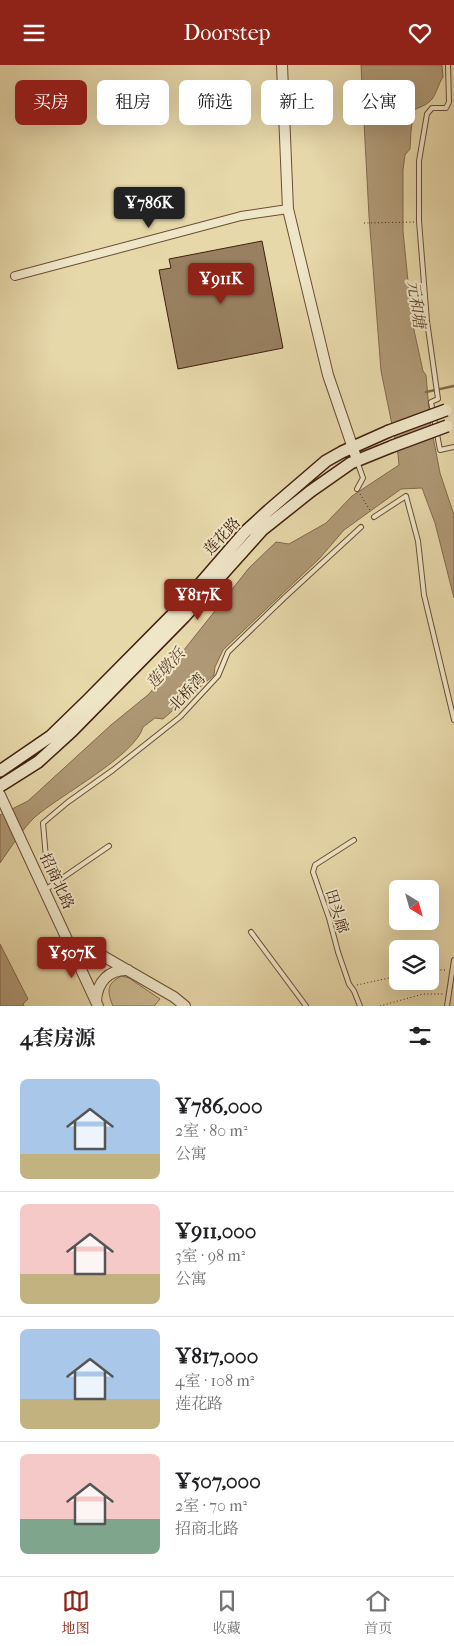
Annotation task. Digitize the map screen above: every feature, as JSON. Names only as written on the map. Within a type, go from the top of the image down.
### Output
[{"type":"main road","name":"莲花路","points":[[0,771],[51,736],[180,607],[251,526],[326,461],[388,431],[450,409]]},
{"type":"main road","name":"莲花路","points":[[0,786],[38,762],[72,731],[184,617],[262,530],[311,491],[351,463],[451,425]]},
{"type":"street","points":[[282,65],[288,209],[328,375],[357,460]]},
{"type":"street","points":[[15,276],[241,216],[288,209]]},
{"type":"street","name":"招商北路","points":[[1,798],[97,1004]]},
{"type":"street","points":[[68,942],[83,945],[174,997],[185,1006]]},
{"type":"street","points":[[97,1004],[97,992],[103,979],[120,970],[129,971]]},
{"type":"lane","points":[[448,65],[450,102],[446,108],[432,108],[427,114],[419,161],[419,221],[424,297],[438,399],[431,402],[440,450],[454,447]]},
{"type":"lane","points":[[357,460],[363,478],[357,489]]},
{"type":"lane","points":[[374,517],[406,496],[418,541],[424,595],[454,720]]},
{"type":"lane","name":"北桥湾","points":[[59,882],[46,858],[44,823],[68,802],[113,771],[180,717],[218,676],[228,652],[361,527]]},
{"type":"lane","name":"田头廊","points":[[354,840],[315,865],[313,872],[329,918],[338,952],[360,1006]]},
{"type":"lane","points":[[45,890],[109,846]]},
{"type":"lane","points":[[251,932],[306,1006]]},
{"type":"lane","points":[[447,1006],[454,960]]},
{"type":"path","points":[[364,223],[419,221]]},
{"type":"path","points":[[357,489],[374,517]]},
{"type":"path","points":[[439,970],[453,970]]},
{"type":"path","points":[[351,987],[389,978]]},
{"type":"path","points":[[380,1006],[423,995],[449,994]]},
{"type":"shaded area","points":[[361,65],[442,65],[443,77],[433,97],[427,103],[415,109],[415,80],[362,80]]},
{"type":"shaded area","points":[[364,125],[412,125],[410,149],[405,155],[403,170],[403,231],[412,321],[423,371],[426,375],[430,421],[440,473],[454,515],[454,598],[435,523],[422,488],[401,489],[344,530],[319,559],[223,650],[215,667],[214,675],[163,719],[155,718],[143,727],[127,750],[112,762],[35,817],[0,863],[0,815],[28,801],[111,725],[149,694],[249,568],[276,542],[289,544],[326,523],[352,496],[399,465],[381,371]]},
{"type":"shaded area","points":[[0,944],[28,999],[23,1004],[24,1006],[0,1006]]},
{"type":"shaded area","points":[[122,976],[129,978],[160,999],[154,1006],[113,1006],[109,988],[113,982]]},
{"type":"building","points":[[262,241],[283,348],[178,369],[159,270],[171,268],[169,259]]},
{"type":"waterway","points":[[426,392],[454,386]]},
{"type":"water label","name":"元和塘","points":[[417,304]]},
{"type":"water label","name":"莲墩浜","points":[[165,668]]}]
